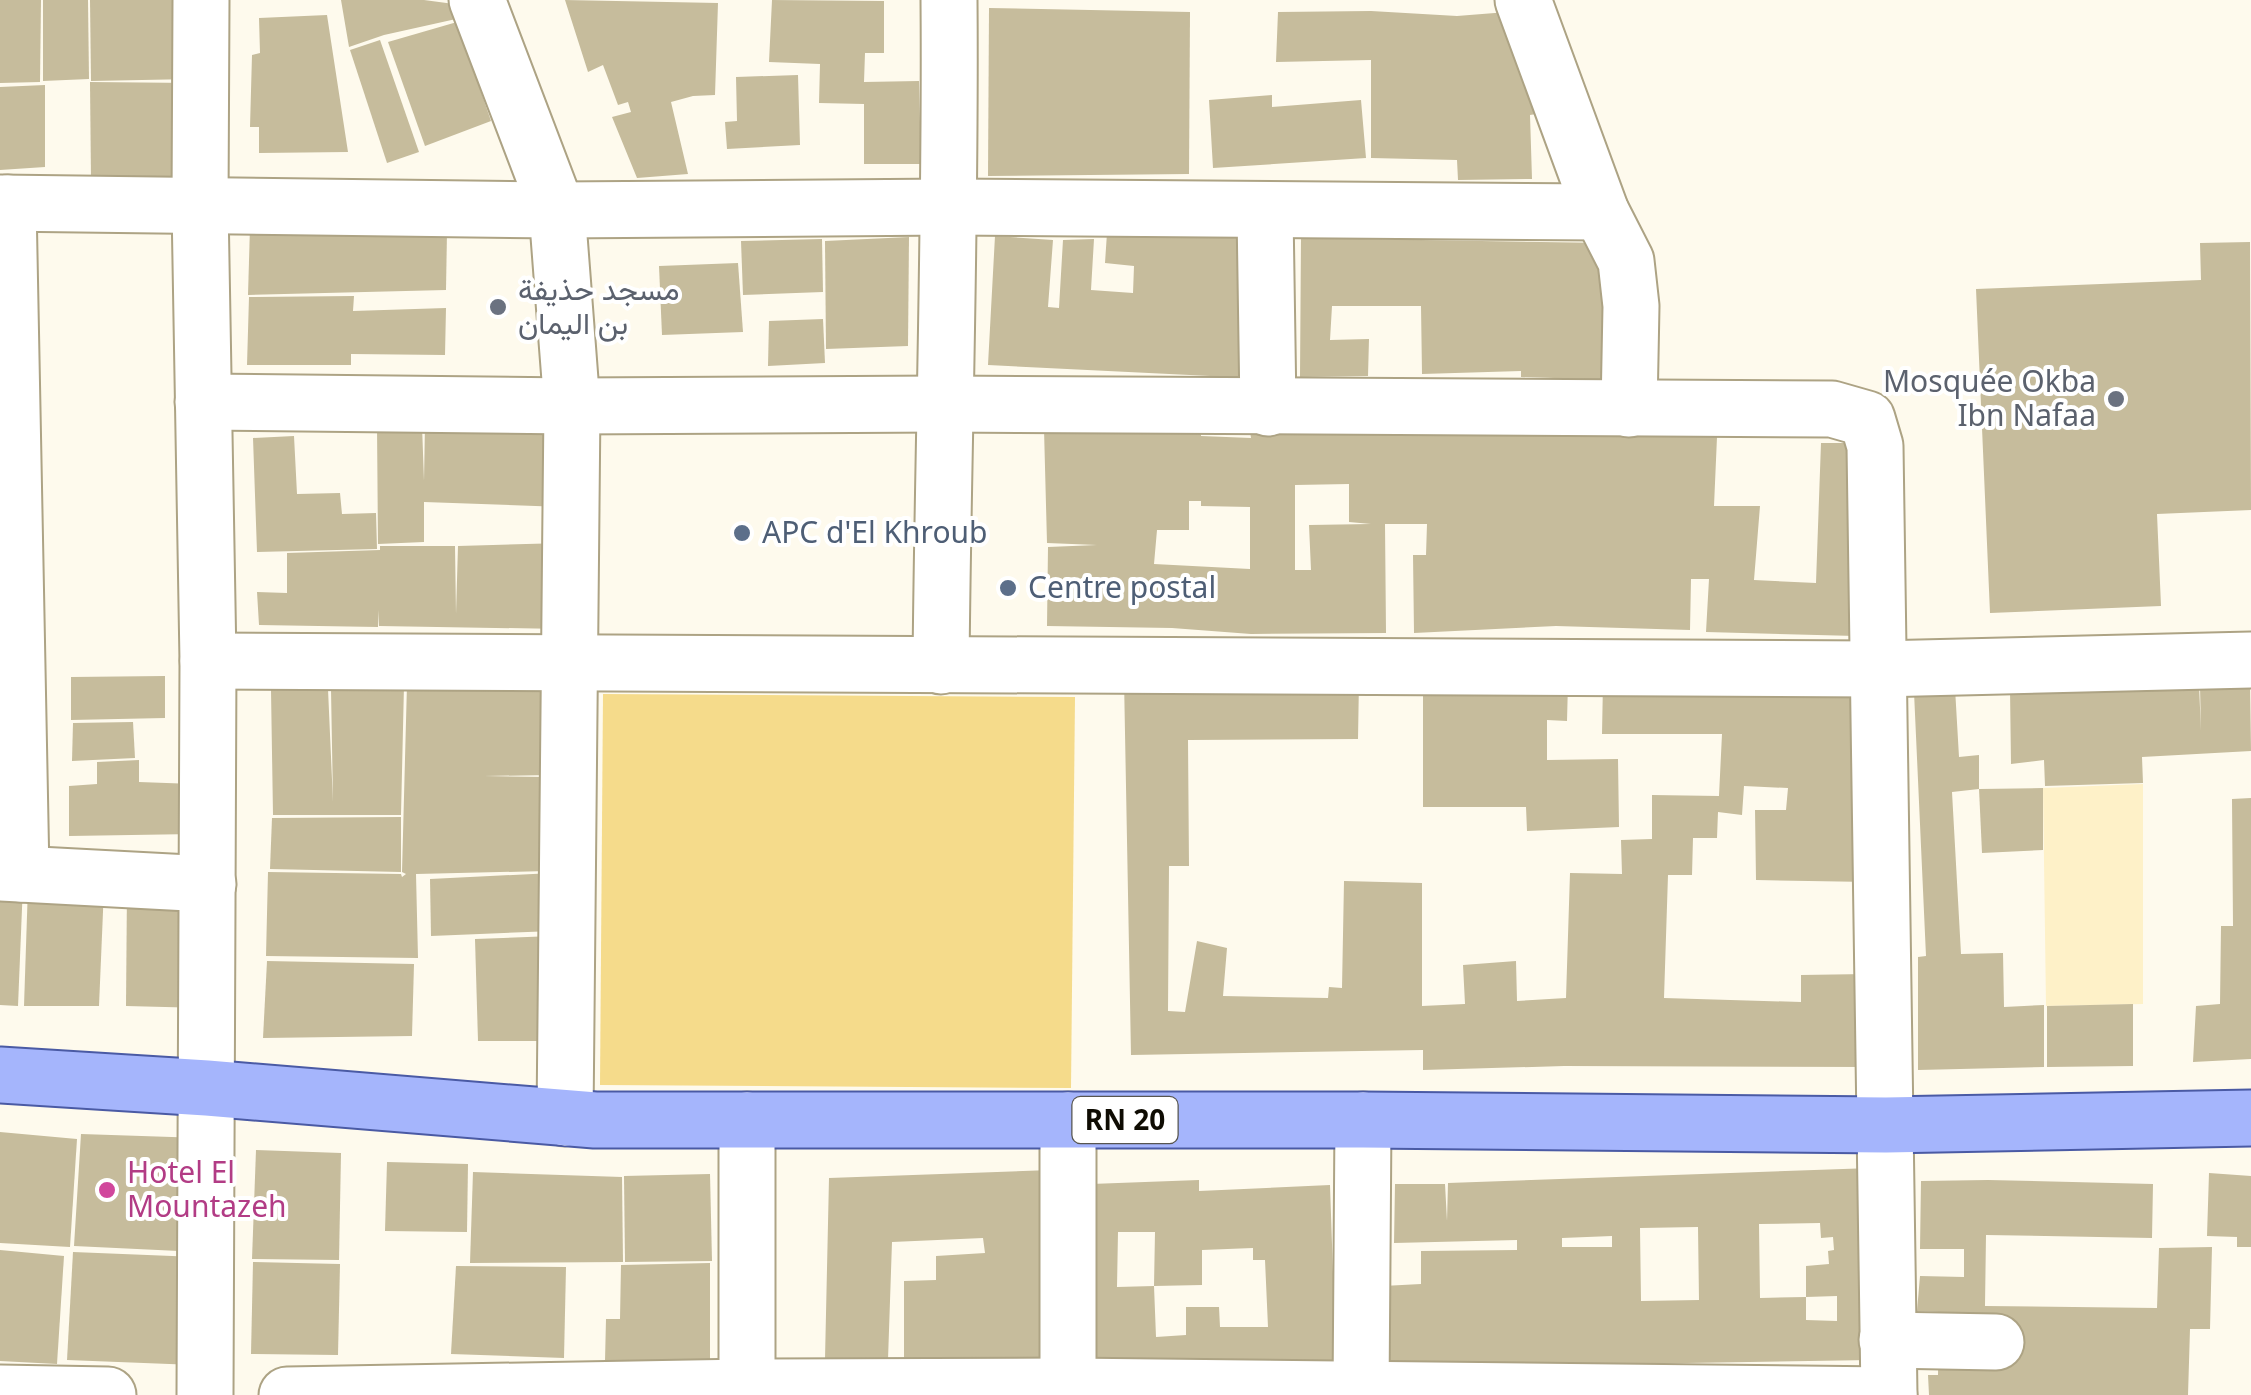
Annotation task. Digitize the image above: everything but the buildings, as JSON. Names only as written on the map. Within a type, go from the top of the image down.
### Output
[{"type":"main road","name":"RN 20","points":[[0,1075],[565,1118],[1886,1125],[2251,1118]]},
{"type":"street","points":[[200,0],[208,661],[204,1395]]},
{"type":"street","points":[[477,0],[557,210],[572,406],[565,1118]]},
{"type":"street","points":[[941,666],[943,404],[951,207],[949,0]]},
{"type":"street","points":[[1523,0],[1600,212],[1626,261],[1630,306],[1629,409]]},
{"type":"street","points":[[208,884],[11,873],[4,203],[557,210],[951,207],[1600,212]]},
{"type":"street","points":[[1264,212],[1268,408]]},
{"type":"street","points":[[203,402],[1832,409],[1867,419],[1875,446],[1889,1395],[1068,1391],[286,1395]]},
{"type":"street","points":[[208,661],[1878,669],[2251,660]]},
{"type":"street","points":[[746,1120],[747,1391]]},
{"type":"street","points":[[1068,1120],[1068,1391]]},
{"type":"street","points":[[1361,1392],[1363,1120]]},
{"type":"street","points":[[1887,1340],[1996,1342]]},
{"type":"street","points":[[0,1393],[108,1395]]},
{"type":"shaded area","points":[[603,694],[1075,697],[1071,1088],[600,1085]]},
{"type":"shaded area","points":[[2143,784],[2143,1004],[2046,1006],[2043,788]]},
{"type":"place","name":"مسجد حذيفة بن اليمان","points":[[498,307]]},
{"type":"place","name":"Mosquée Okba Ibn Nafaa","points":[[2116,399]]},
{"type":"place","name":"APC d'El Khroub","points":[[742,533]]},
{"type":"place","name":"Centre postal","points":[[1008,588]]},
{"type":"place","name":"Hotel El Mountazeh","points":[[107,1190]]}]
